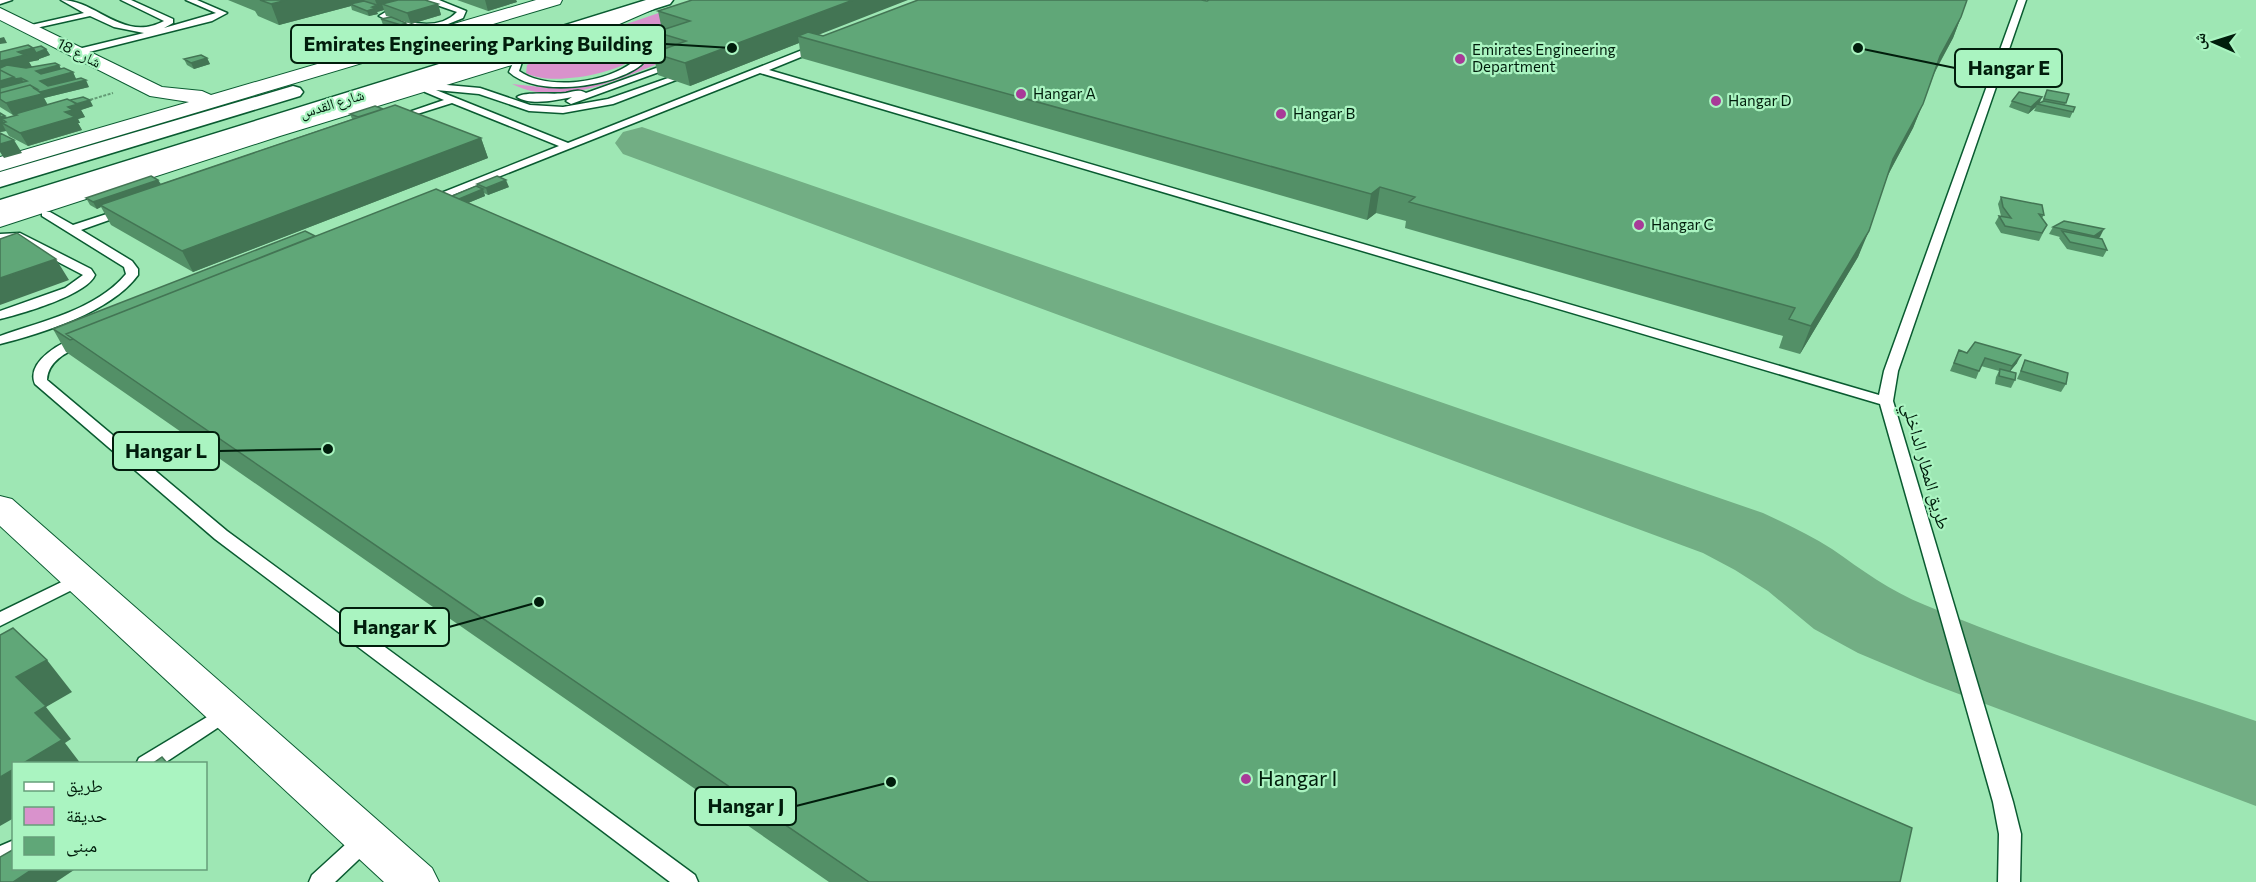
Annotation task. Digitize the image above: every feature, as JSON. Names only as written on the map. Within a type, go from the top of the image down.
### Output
[{"type":"main road","name":"شارع القدس","points":[[0,180],[599,0]]},
{"type":"main road","name":"شارع القدس","points":[[0,208],[657,2]]},
{"type":"street","points":[[0,164],[433,31],[554,0]]},
{"type":"street","points":[[0,220],[259,136],[520,56],[657,2]]},
{"type":"street","name":"شارع 18","points":[[5,13],[150,89],[187,96],[234,94]]},
{"type":"street","points":[[138,122],[157,108],[160,101],[150,89]]},
{"type":"street","points":[[0,507],[416,882]]},
{"type":"lane","points":[[65,0],[129,30],[154,28],[170,21],[125,0]]},
{"type":"lane","points":[[77,52],[224,14],[190,0]]},
{"type":"lane","points":[[433,0],[460,10],[462,13],[433,31],[405,25],[383,16],[433,0]]},
{"type":"lane","name":"طريق المطار الداخلي","points":[[2009,882],[2010,834],[2003,802],[1886,401],[1891,371],[2022,0]]},
{"type":"lane","points":[[0,2],[5,13]]},
{"type":"lane","points":[[452,7],[466,3]]},
{"type":"lane","points":[[30,28],[93,13]]},
{"type":"lane","points":[[520,56],[514,72],[528,81],[556,84],[588,81],[631,68],[643,57],[658,31],[686,19]]},
{"type":"lane","points":[[418,205],[837,39]]},
{"type":"lane","points":[[447,79],[488,86],[544,103],[572,100],[680,60]]},
{"type":"lane","points":[[760,70],[1886,401]]},
{"type":"lane","points":[[423,86],[480,91],[539,110],[563,110],[618,100],[666,78]]},
{"type":"lane","points":[[423,86],[567,146]]},
{"type":"lane","points":[[414,112],[453,100]]},
{"type":"lane","points":[[71,230],[138,206]]},
{"type":"lane","points":[[0,340],[93,305],[114,294],[128,282],[132,275],[132,269],[128,264],[46,214]]},
{"type":"lane","points":[[0,238],[20,237],[89,275],[87,280],[69,291],[0,315]]},
{"type":"lane","points":[[97,333],[54,355],[44,364],[39,373],[40,381],[221,535],[687,882]]},
{"type":"lane","points":[[0,621],[80,579]]},
{"type":"lane","points":[[149,762],[228,712]]},
{"type":"lane","points":[[320,882],[367,838]]},
{"type":"path","points":[[77,103],[150,89]]},
{"type":"green space","points":[[697,0],[671,20],[647,32],[642,38],[636,56],[624,65],[596,74],[564,79],[536,77],[526,73],[527,65],[544,55],[541,53]]},
{"type":"green space","points":[[662,32],[673,58],[614,81],[573,92],[552,93],[532,91],[512,84],[550,88],[575,86],[633,70],[647,60]]},
{"type":"building","points":[[260,0],[287,0],[271,4]]},
{"type":"building","points":[[398,0],[425,0],[438,4],[407,13],[382,4]]},
{"type":"building","points":[[692,0],[853,0],[685,63],[653,53],[686,41],[656,32],[690,21],[658,11]]},
{"type":"building","points":[[918,0],[1967,0],[1961,17],[1940,56],[1923,104],[1893,159],[1869,231],[1811,326],[1789,319],[1795,308],[1409,202],[1415,197],[1380,187],[1371,194],[798,36],[808,32],[823,36]]},
{"type":"building","points":[[364,1],[377,5],[372,7],[376,8],[367,11],[350,4]]},
{"type":"building","points":[[391,17],[406,23],[401,25],[381,19]]},
{"type":"building","points":[[28,45],[33,48],[18,52],[25,55],[0,61],[0,52]]},
{"type":"building","points":[[41,46],[46,49],[36,53],[33,48]]},
{"type":"building","points":[[201,55],[207,58],[191,63],[184,59]]},
{"type":"building","points":[[55,63],[59,65],[36,71],[41,74],[64,68],[73,72],[40,81],[48,86],[81,78],[86,80],[40,92],[30,85],[0,93],[0,88],[27,81],[21,78],[15,79],[0,68],[7,65],[26,68]]},
{"type":"building","points":[[0,70],[14,77],[0,81]]},
{"type":"building","points":[[30,85],[42,94],[6,103],[0,99],[0,93]]},
{"type":"building","points":[[2047,90],[2069,94],[2066,103],[2044,99]]},
{"type":"building","points":[[2019,92],[2042,97],[2031,107],[2012,101]]},
{"type":"building","points":[[83,97],[90,100],[76,104],[70,100]]},
{"type":"building","points":[[67,99],[78,104],[68,107],[73,110],[65,112],[75,117],[20,133],[2,123],[6,122],[2,119],[17,115],[15,114]]},
{"type":"building","points":[[2044,101],[2075,107],[2073,112],[2037,104]]},
{"type":"building","points":[[395,105],[481,138],[182,251],[100,205]]},
{"type":"building","points":[[375,106],[383,109],[358,117],[350,114]]},
{"type":"building","points":[[0,133],[14,140],[0,144]]},
{"type":"building","points":[[151,176],[158,180],[93,202],[86,198]]},
{"type":"building","points":[[497,176],[506,180],[486,188],[477,184]]},
{"type":"building","points":[[476,186],[483,189],[459,199],[452,196]]},
{"type":"building","points":[[436,189],[1912,828],[1900,882],[869,882],[66,334]]},
{"type":"building","points":[[2001,197],[2042,205],[2044,215],[2039,214],[2047,225],[2042,233],[2005,226],[1999,216],[2011,218],[2003,207]]},
{"type":"building","points":[[2064,221],[2104,229],[2094,236],[2053,227]]},
{"type":"building","points":[[305,231],[315,236],[66,334],[73,339],[70,340],[53,329]]},
{"type":"building","points":[[2062,231],[2102,239],[2107,250],[2070,242]]},
{"type":"building","points":[[17,233],[56,259],[0,278],[0,239]]},
{"type":"building","points":[[1975,342],[2021,355],[2012,366],[1985,358],[1979,371],[1954,363],[1959,350],[1967,353]]},
{"type":"building","points":[[2025,360],[2068,373],[2066,384],[2021,371]]},
{"type":"building","points":[[2000,369],[2016,373],[2015,380],[1999,376]]},
{"type":"building","points":[[13,628],[47,660],[16,677],[46,706],[35,713],[62,740],[25,762],[12,762],[12,770],[0,777],[0,635]]},
{"type":"building","points":[[162,757],[166,762],[155,762]]},
{"type":"building","points":[[12,850],[12,870],[31,870],[13,882],[0,882],[0,857]]},
{"type":"taxiway","points":[[642,143],[1733,533],[1766,549],[1799,570],[1846,606],[1891,629],[1961,657],[2256,764]]},
{"type":"place","name":"Emirates Engineering Parking Building","points":[[732,48]]},
{"type":"place","name":"Hangar E","points":[[1858,48]]},
{"type":"place","name":"Emirates Engineering Department","points":[[1460,59]]},
{"type":"place","name":"Hangar A","points":[[1021,94]]},
{"type":"place","name":"Hangar D","points":[[1716,101]]},
{"type":"place","name":"Hangar B","points":[[1281,114]]},
{"type":"place","name":"Hangar C","points":[[1639,225]]},
{"type":"place","name":"Hangar L","points":[[328,449]]},
{"type":"place","name":"Hangar K","points":[[539,602]]},
{"type":"place","name":"Hangar I","points":[[1246,779]]},
{"type":"place","name":"Hangar J","points":[[891,782]]}]
